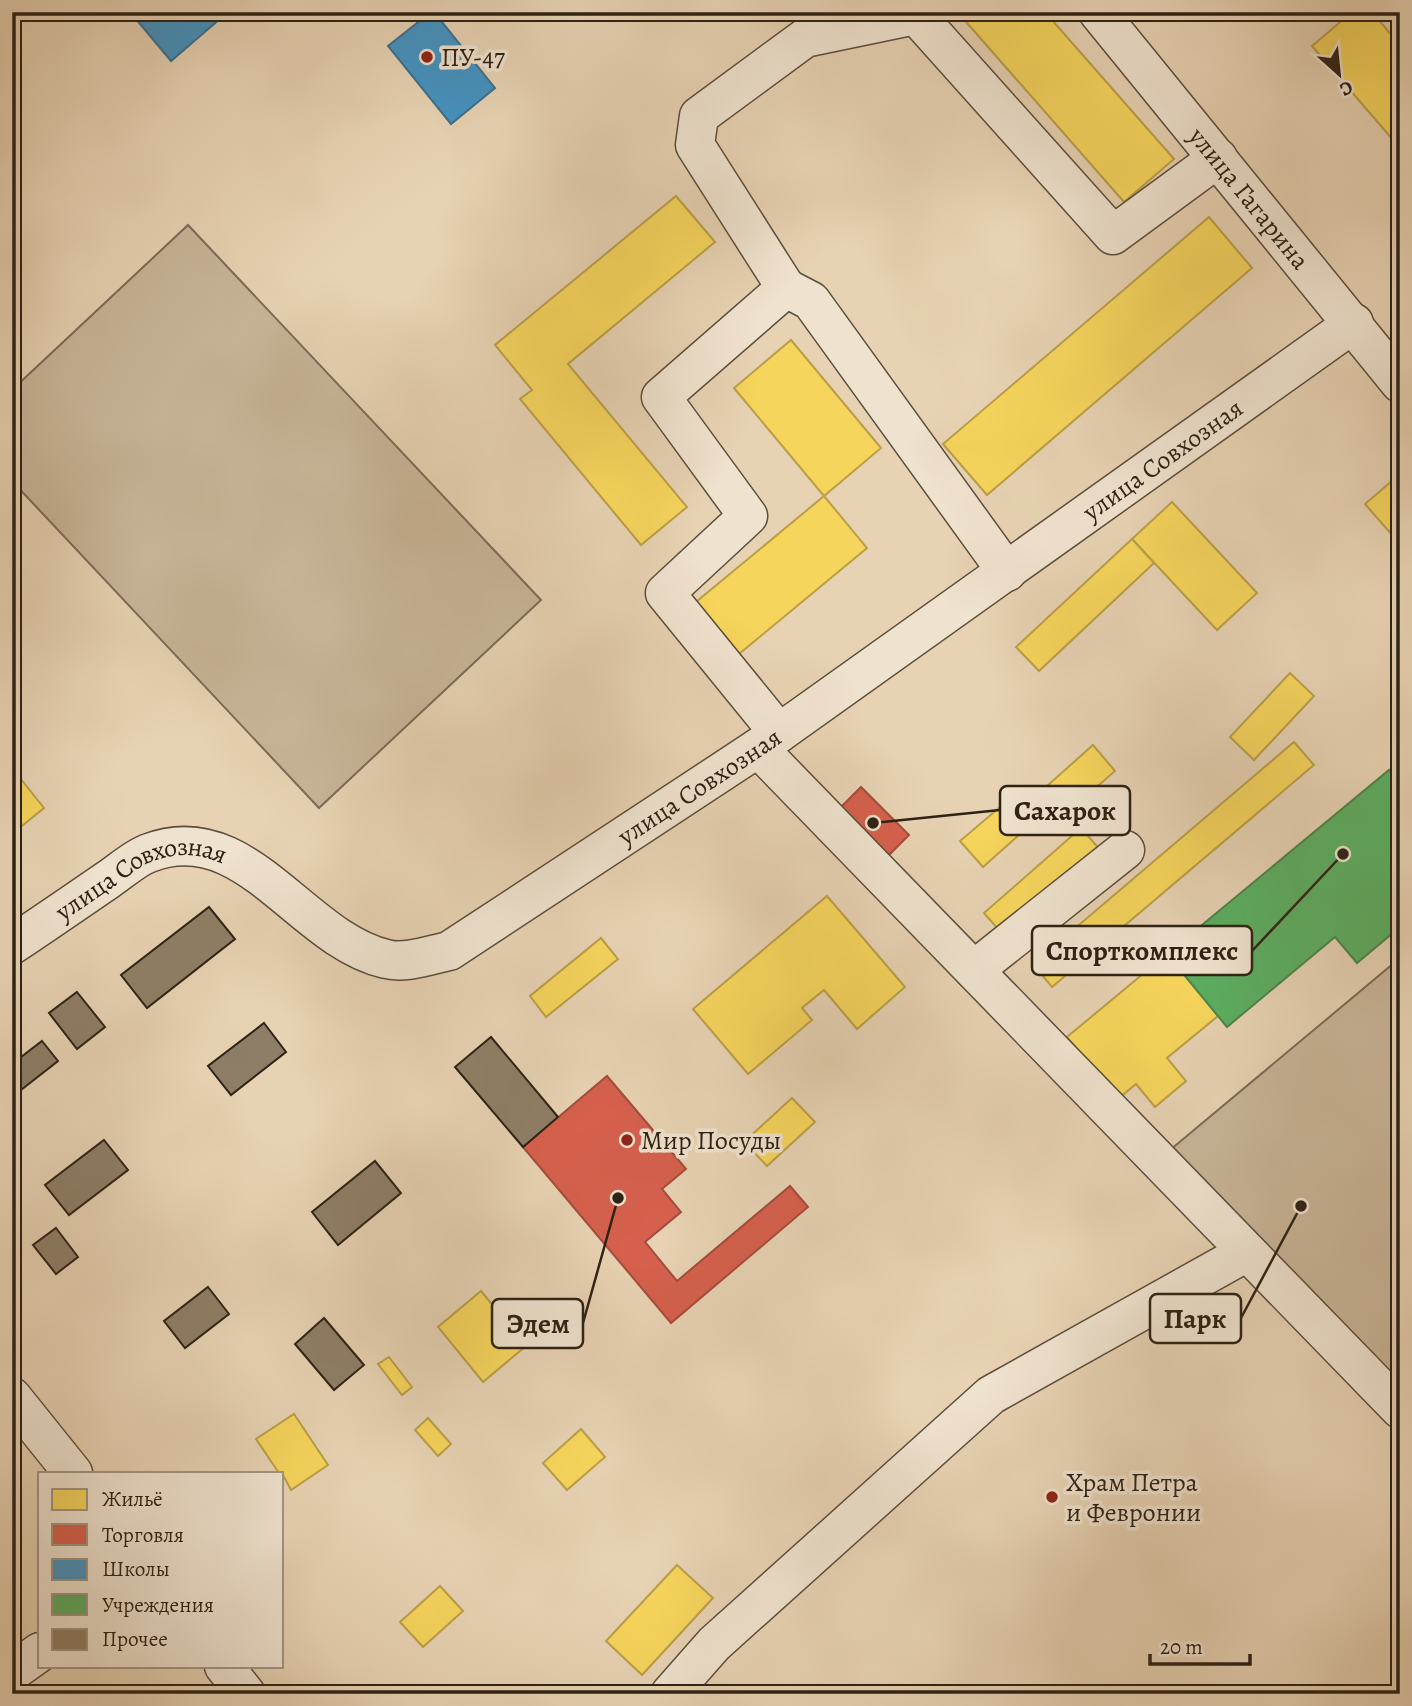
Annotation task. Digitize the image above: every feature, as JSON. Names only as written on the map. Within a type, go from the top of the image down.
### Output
[{"type":"street","name":"улица Гагарина","points":[[1098,12],[1354,323],[1395,366]]},
{"type":"street","points":[[1007,572],[811,301],[786,288],[695,145],[699,116],[805,38],[918,14],[1113,235],[1218,158]]},
{"type":"street","points":[[786,288],[661,397],[748,516],[664,593],[769,741],[974,970],[1400,1409]]},
{"type":"street","name":"улица Совхозная","points":[[12,945],[147,853],[183,844],[223,852],[242,862],[330,932],[387,960],[449,951],[769,741],[1354,323]]},
{"type":"street","points":[[974,970],[1125,850]]},
{"type":"street","points":[[670,1694],[714,1644],[991,1395],[1247,1252]]},
{"type":"street","points":[[12,1397],[72,1472]]},
{"type":"street","points":[[12,1672],[38,1653]]},
{"type":"street","points":[[226,1668],[246,1694]]},
{"type":"shaded area","points":[[188,225],[541,600],[319,808],[12,481],[12,390]]},
{"type":"shaded area","points":[[1400,958],[1400,1409],[1158,1160]]},
{"type":"building: Жильё","points":[[963,12],[1045,12],[1174,159],[1124,202],[960,15]]},
{"type":"building: Жильё","points":[[1352,12],[1372,12],[1400,45],[1400,148],[1312,46]]},
{"type":"building: Жильё","points":[[676,196],[715,242],[568,364],[687,507],[641,545],[520,399],[532,390],[495,345]]},
{"type":"building: Жильё","points":[[1209,217],[1252,268],[987,495],[943,444]]},
{"type":"building: Жильё","points":[[791,340],[881,448],[824,496],[734,388]]},
{"type":"building: Жильё","points":[[1400,474],[1400,544],[1365,504]]},
{"type":"building: Жильё","points":[[824,496],[867,548],[739,654],[696,602]]},
{"type":"building: Жильё","points":[[1172,502],[1257,593],[1217,630],[1132,539]]},
{"type":"building: Жильё","points":[[1132,539],[1154,563],[1039,671],[1016,647]]},
{"type":"building: Жильё","points":[[1290,673],[1314,696],[1254,760],[1230,737]]},
{"type":"building: Жильё","points":[[1294,742],[1314,765],[1052,987],[1033,964]]},
{"type":"building: Жильё","points":[[1093,745],[1115,771],[1060,819],[1038,794]]},
{"type":"building: Жильё","points":[[12,768],[44,808],[12,834]]},
{"type":"building: Жильё","points":[[1006,802],[1028,827],[983,867],[960,841]]},
{"type":"building: Жильё","points":[[1081,828],[1103,853],[1006,938],[984,913]]},
{"type":"building: Жильё","points":[[827,896],[905,987],[857,1029],[824,990],[802,1008],[812,1020],[748,1074],[693,1009]]},
{"type":"building: Жильё","points":[[601,938],[618,959],[546,1017],[530,996]]},
{"type":"building: Жильё","points":[[1167,954],[1218,1016],[1167,1058],[1186,1081],[1155,1107],[1136,1084],[1118,1099],[1067,1037]]},
{"type":"building: Жильё","points":[[792,1098],[815,1122],[767,1166],[744,1142]]},
{"type":"building: Жильё","points":[[481,1291],[526,1346],[483,1382],[438,1327]]},
{"type":"building: Жильё","points":[[389,1357],[412,1387],[402,1395],[378,1364]]},
{"type":"building: Жильё","points":[[294,1414],[328,1465],[291,1490],[284,1472],[278,1472],[256,1439]]},
{"type":"building: Жильё","points":[[428,1418],[451,1444],[438,1456],[415,1430]]},
{"type":"building: Жильё","points":[[581,1429],[605,1457],[567,1490],[543,1463]]},
{"type":"building: Жильё","points":[[677,1565],[713,1598],[642,1675],[606,1641]]},
{"type":"building: Жильё","points":[[440,1586],[463,1611],[423,1647],[400,1622]]},
{"type":"building: Торговля","points":[[861,787],[909,835],[886,858],[838,810]]},
{"type":"building: Торговля","points":[[607,1076],[686,1169],[662,1189],[681,1212],[645,1242],[677,1281],[790,1186],[808,1207],[671,1323],[523,1147]]},
{"type":"building: Школы","points":[[130,12],[228,12],[171,61]]},
{"type":"building: Школы","points":[[434,12],[495,88],[451,124],[388,46]]},
{"type":"building: Учреждения","points":[[1389,770],[1400,782],[1400,927],[1357,963],[1335,937],[1227,1027],[1167,954]]},
{"type":"building: Прочее","points":[[209,907],[235,939],[147,1008],[121,975]]},
{"type":"building: Прочее","points":[[77,992],[105,1027],[77,1049],[49,1013]]},
{"type":"building: Прочее","points":[[264,1023],[286,1052],[231,1095],[208,1066]]},
{"type":"building: Прочее","points":[[491,1037],[558,1117],[523,1147],[455,1067]]},
{"type":"building: Прочее","points":[[42,1041],[58,1061],[12,1097],[12,1064]]},
{"type":"building: Прочее","points":[[104,1140],[128,1170],[69,1215],[45,1185]]},
{"type":"building: Прочее","points":[[375,1161],[401,1193],[338,1245],[312,1212]]},
{"type":"building: Прочее","points":[[56,1228],[78,1257],[56,1274],[33,1245]]},
{"type":"building: Прочее","points":[[208,1287],[229,1314],[185,1348],[164,1321]]},
{"type":"building: Прочее","points":[[324,1318],[364,1365],[334,1390],[295,1344]]},
{"type":"place","name":"ПУ-47","points":[[427,57]]},
{"type":"place","name":"Сахарок","points":[[873,823]]},
{"type":"place","name":"Спорткомплекс","points":[[1343,854]]},
{"type":"place","name":"Мир Посуды","points":[[627,1140]]},
{"type":"place","name":"Эдем","points":[[618,1198]]},
{"type":"place","name":"Парк","points":[[1301,1206]]},
{"type":"place","name":"Храм Петра и Февронии","points":[[1052,1497]]}]
